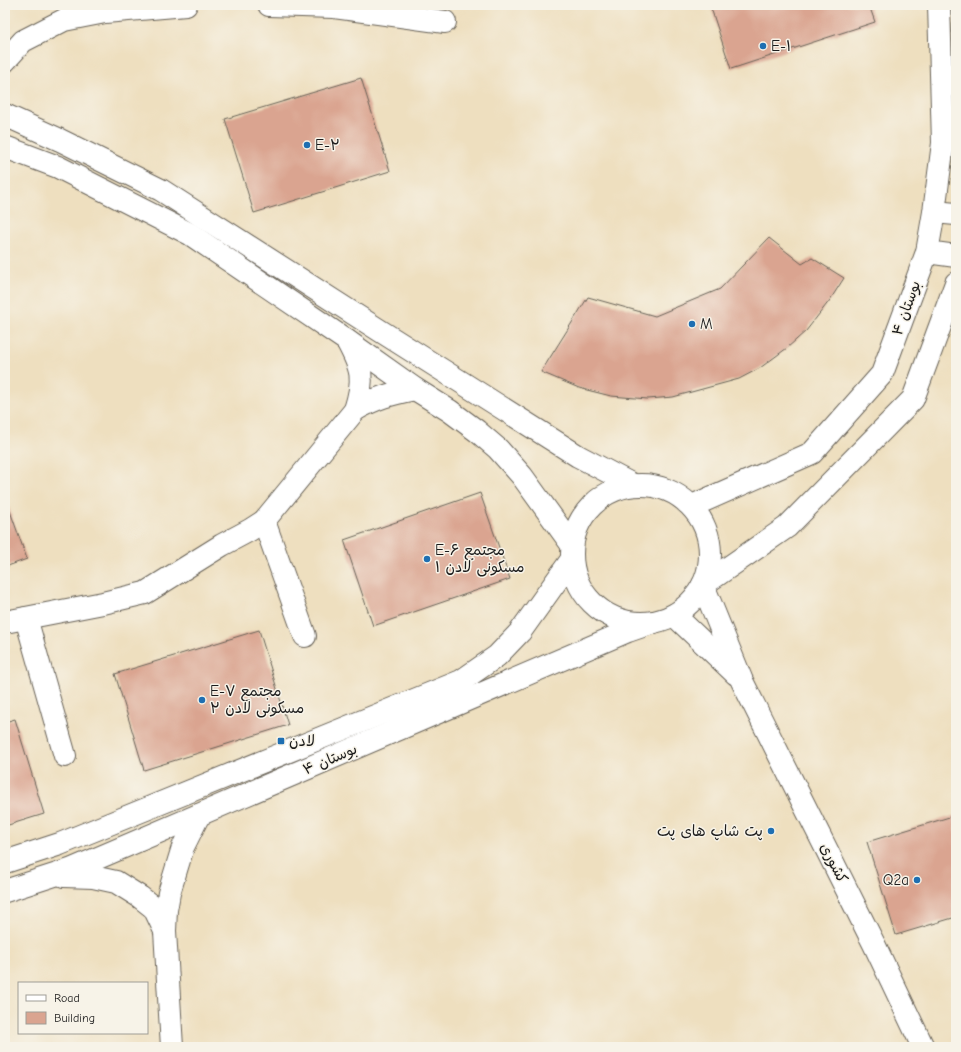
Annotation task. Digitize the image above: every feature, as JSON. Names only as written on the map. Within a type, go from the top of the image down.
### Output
[{"type":"street","points":[[5,61],[23,41],[64,20],[105,12],[186,5]]},
{"type":"street","points":[[269,5],[334,7],[445,22]]},
{"type":"street","name":"بوستان ۴","points":[[692,506],[812,453],[882,374],[927,252],[934,212],[943,143],[939,5]]},
{"type":"street","points":[[7,114],[161,190],[565,448],[633,485]]},
{"type":"street","points":[[5,147],[58,167],[190,234],[346,340],[415,389],[450,411],[498,449],[522,476],[572,552]]},
{"type":"street","points":[[934,212],[956,214]]},
{"type":"street","points":[[927,252],[956,256]]},
{"type":"street","points":[[703,585],[787,528],[912,399],[956,283]]},
{"type":"street","points":[[346,340],[358,361],[361,376],[361,392],[355,410]]},
{"type":"street","points":[[5,622],[103,604],[145,593],[264,521],[355,410],[370,401],[383,396],[415,389]]},
{"type":"street","points":[[633,485],[654,486],[675,493],[692,506],[704,523],[710,544],[710,565],[703,585],[690,602],[664,618],[634,622],[616,618],[599,609],[585,595],[576,578],[572,552],[577,528],[586,512],[599,499],[616,490],[633,485]]},
{"type":"street","points":[[264,521],[305,636]]},
{"type":"street","name":"بوستان ۴","points":[[5,862],[60,844],[462,681],[497,656],[520,632],[572,552]]},
{"type":"street","name":"کشوری","points":[[703,585],[742,681],[874,944],[923,1047]]},
{"type":"street","points":[[26,618],[65,756]]},
{"type":"street","name":"بوستان ۴","points":[[5,891],[77,867],[628,630],[664,618]]},
{"type":"street","name":"کشوری","points":[[664,618],[742,681]]},
{"type":"street","points":[[172,1047],[165,931],[166,910],[176,867],[183,847],[199,815]]},
{"type":"street","points":[[55,875],[93,877],[116,882],[140,896],[154,908],[165,931]]},
{"type":"building","name":"E-۱","points":[[710,5],[869,5],[875,22],[731,69]]},
{"type":"building","name":"E-۲","points":[[361,78],[390,171],[254,213],[225,119]]},
{"type":"building","name":"M","points":[[769,238],[802,264],[812,258],[844,278],[830,300],[806,331],[787,348],[760,368],[739,379],[673,397],[648,399],[611,396],[579,388],[541,372],[588,297],[655,316],[720,289]]},
{"type":"building","name":"E-۶ مجتمع مسکونی لادن ۱","points":[[480,493],[510,579],[373,626],[344,540]]},
{"type":"building","points":[[5,497],[27,559],[5,567]]},
{"type":"building","name":"E-۷ مجتمع مسکونی لادن ۲","points":[[259,630],[288,725],[144,770],[115,674]]},
{"type":"building","points":[[15,719],[44,814],[5,826],[5,722]]},
{"type":"building","name":"Q2a","points":[[956,815],[956,917],[896,935],[867,842]]},
{"type":"place","name":"E-۱","points":[[763,46]]},
{"type":"place","name":"E-۲","points":[[307,145]]},
{"type":"place","name":"M","points":[[692,324]]},
{"type":"place","name":"E-۶ مجتمع مسکونی لادن ۱","points":[[427,559]]},
{"type":"place","name":"E-۷ مجتمع مسکونی لادن ۲","points":[[202,700]]},
{"type":"place","name":"لادن","points":[[281,741]]},
{"type":"place","name":"پت شاپ های پت","points":[[771,831]]},
{"type":"place","name":"Q2a","points":[[917,880]]}]
